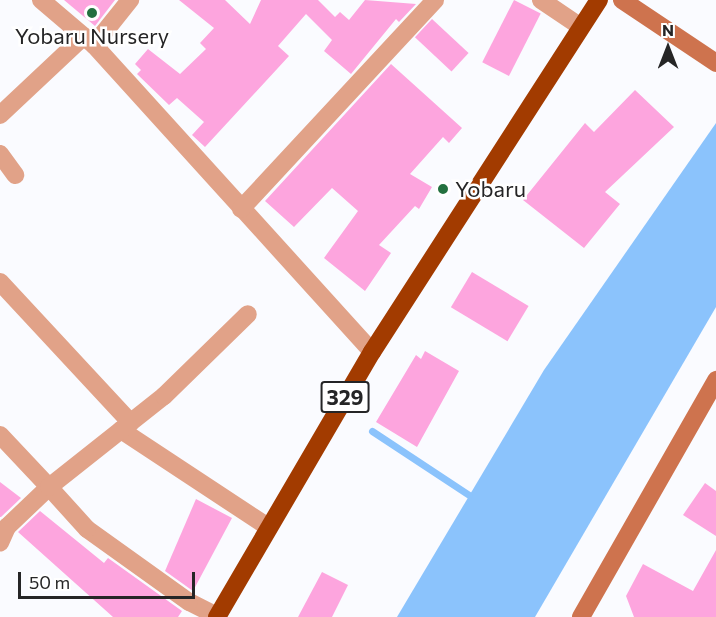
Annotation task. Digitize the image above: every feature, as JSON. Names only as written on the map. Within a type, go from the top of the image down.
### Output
[{"type":"highway","name":"329","points":[[217,616],[372,352],[598,0]]},
{"type":"street","points":[[41,0],[89,41],[372,352]]},
{"type":"street","points":[[0,115],[89,41],[130,0]]},
{"type":"street","points":[[241,209],[435,0]]},
{"type":"street","points":[[541,0],[580,27]]},
{"type":"street","points":[[622,0],[716,63]]},
{"type":"street","points":[[0,154],[15,175]]},
{"type":"street","points":[[0,282],[126,427],[268,526]]},
{"type":"street","points":[[0,543],[7,527],[50,487],[126,427],[248,314]]},
{"type":"street","points":[[581,617],[716,380]]},
{"type":"street","points":[[0,435],[87,529],[189,602],[217,616]]},
{"type":"water","points":[[716,123],[716,307],[535,617],[397,617],[544,370]]},
{"type":"building","name":"Yobaru Nursery","points":[[64,0],[115,0],[95,26]]},
{"type":"building","points":[[179,0],[225,0],[250,24],[261,0],[318,0],[335,17],[340,12],[349,20],[365,0],[416,4],[399,22],[396,19],[351,74],[324,51],[332,40],[306,14],[278,46],[289,56],[205,147],[192,135],[204,122],[177,98],[169,105],[137,74],[141,70],[135,64],[148,49],[180,74],[206,49],[200,43],[214,28]]},
{"type":"building","points":[[514,0],[541,14],[509,76],[482,62]]},
{"type":"building","points":[[432,19],[469,53],[452,71],[415,37]]},
{"type":"building","points":[[391,64],[462,128],[449,143],[443,137],[410,174],[432,187],[419,209],[415,206],[379,245],[391,253],[365,291],[324,258],[358,211],[332,188],[294,227],[265,201]]},
{"type":"building","points":[[635,90],[674,127],[605,192],[620,204],[584,248],[523,200],[585,123],[594,132]]},
{"type":"building","points":[[472,272],[529,306],[507,341],[451,307]]},
{"type":"building","points":[[425,351],[459,371],[417,447],[376,422],[416,355],[421,359]]},
{"type":"building","points":[[0,482],[21,498],[1,517],[0,517]]},
{"type":"building","points":[[705,483],[716,491],[716,536],[683,515]]},
{"type":"building","points":[[196,499],[232,518],[193,591],[165,571]]},
{"type":"building","points":[[40,511],[104,563],[108,558],[182,611],[178,617],[113,617],[18,532]]},
{"type":"building","points":[[716,550],[716,617],[634,617],[626,596],[643,564],[693,591]]},
{"type":"building","points":[[322,572],[348,585],[332,617],[298,617]]},
{"type":"waterway","points":[[372,431],[469,495]]},
{"type":"place","name":"Yobaru Nursery","points":[[92,13]]},
{"type":"place","name":"Yobaru","points":[[443,189]]}]
